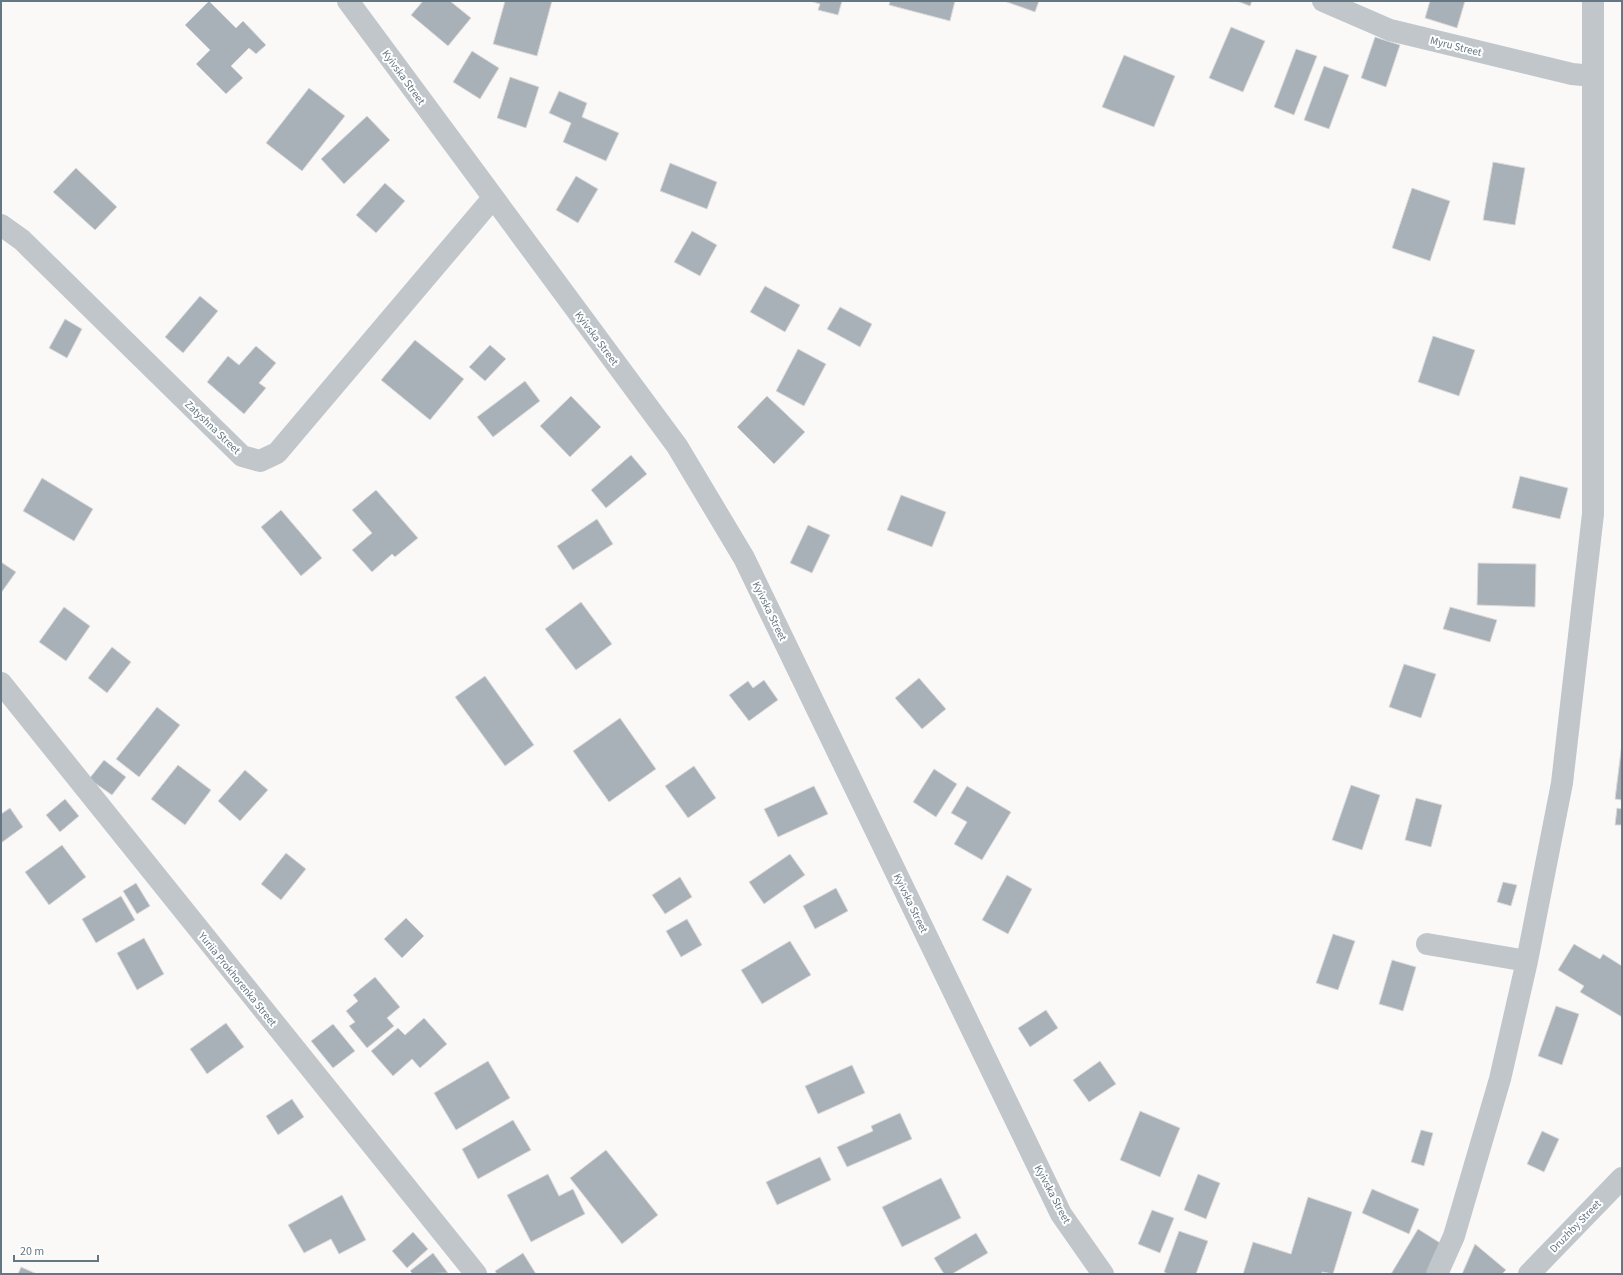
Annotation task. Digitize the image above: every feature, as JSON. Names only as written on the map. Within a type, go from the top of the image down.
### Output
[{"type":"street","name":"Kyivska Street","points":[[348,1],[677,446],[744,558],[1061,1214],[1103,1274]]},
{"type":"street","name":"Myru Street","points":[[1323,1],[1390,30],[1572,74],[1593,76]]},
{"type":"street","points":[[1437,1274],[1454,1236],[1500,1079],[1527,961],[1562,783],[1593,514],[1593,1]]},
{"type":"street","name":"Zatyshna Street","points":[[1,225],[22,240],[242,456],[260,461],[277,453],[493,198]]},
{"type":"street","name":"Yuriia Prokhorenka Street","points":[[1,683],[476,1274]]},
{"type":"street","points":[[1427,944],[1527,961]]},
{"type":"street","name":"Druzhby Street","points":[[1529,1274],[1622,1178]]},
{"type":"building","points":[[209,1],[236,28],[243,21],[266,45],[256,54],[249,48],[231,66],[243,78],[226,94],[196,64],[210,50],[185,25]]},
{"type":"building","points":[[423,1],[450,1],[471,18],[448,46],[411,15]]},
{"type":"building","points":[[505,1],[552,1],[537,56],[493,44]]},
{"type":"building","points":[[810,1],[842,1],[838,15],[818,10],[820,4]]},
{"type":"building","points":[[890,1],[955,1],[950,21],[889,5]]},
{"type":"building","points":[[1004,1],[1039,1],[1035,12]]},
{"type":"building","points":[[1237,1],[1252,1],[1250,6]]},
{"type":"building","points":[[1430,1],[1465,1],[1457,28],[1425,18]]},
{"type":"building","points":[[1231,27],[1265,41],[1243,92],[1209,78]]},
{"type":"building","points":[[1375,37],[1400,45],[1386,87],[1361,78]]},
{"type":"building","points":[[1296,49],[1317,56],[1294,115],[1274,107]]},
{"type":"building","points":[[472,51],[499,68],[480,99],[453,82]]},
{"type":"building","points":[[1124,55],[1175,76],[1154,127],[1102,107]]},
{"type":"building","points":[[1324,66],[1349,75],[1329,129],[1304,120]]},
{"type":"building","points":[[510,77],[539,87],[526,128],[497,118]]},
{"type":"building","points":[[309,88],[345,116],[302,171],[266,143]]},
{"type":"building","points":[[559,91],[587,103],[582,117],[619,133],[606,161],[563,142],[571,123],[549,113]]},
{"type":"building","points":[[367,116],[390,140],[344,184],[321,159]]},
{"type":"building","points":[[1493,162],[1525,168],[1515,225],[1483,220]]},
{"type":"building","points":[[670,163],[717,182],[707,209],[660,191]]},
{"type":"building","points":[[76,168],[117,207],[95,230],[53,192]]},
{"type":"building","points":[[576,176],[598,189],[578,223],[556,210]]},
{"type":"building","points":[[385,183],[405,201],[376,233],[356,215]]},
{"type":"building","points":[[1412,188],[1450,201],[1430,261],[1392,248]]},
{"type":"building","points":[[692,231],[717,245],[700,276],[674,262]]},
{"type":"building","points":[[765,286],[800,305],[785,332],[750,312]]},
{"type":"building","points":[[200,296],[218,311],[183,353],[165,337]]},
{"type":"building","points":[[840,307],[872,324],[860,347],[827,329]]},
{"type":"building","points":[[65,319],[82,329],[67,358],[49,348]]},
{"type":"building","points":[[1433,336],[1475,350],[1459,396],[1418,382]]},
{"type":"building","points":[[415,340],[464,379],[430,420],[381,380]]},
{"type":"building","points":[[490,345],[506,359],[485,381],[469,367]]},
{"type":"building","points":[[256,346],[276,363],[259,383],[266,388],[244,414],[207,382],[228,356],[239,365]]},
{"type":"building","points":[[798,349],[826,364],[804,406],[776,391]]},
{"type":"building","points":[[525,381],[540,401],[493,437],[477,417]]},
{"type":"building","points":[[571,396],[601,427],[570,457],[540,426]]},
{"type":"building","points":[[767,396],[805,432],[774,464],[737,427]]},
{"type":"building","points":[[631,455],[647,474],[606,508],[591,490]]},
{"type":"building","points":[[1520,476],[1568,488],[1560,519],[1512,508]]},
{"type":"building","points":[[42,478],[93,509],[74,541],[23,511]]},
{"type":"building","points":[[376,490],[418,538],[395,557],[392,554],[372,572],[352,550],[372,533],[352,510]]},
{"type":"building","points":[[901,495],[946,512],[932,547],[887,530]]},
{"type":"building","points":[[281,510],[322,558],[301,576],[261,527]]},
{"type":"building","points":[[597,519],[613,544],[573,570],[557,546]]},
{"type":"building","points":[[808,525],[830,535],[812,573],[790,563]]},
{"type":"building","points":[[1,562],[16,572],[1,593]]},
{"type":"building","points":[[1478,563],[1536,564],[1535,607],[1477,605]]},
{"type":"building","points":[[581,602],[612,644],[576,670],[545,629]]},
{"type":"building","points":[[64,607],[90,626],[66,661],[39,642]]},
{"type":"building","points":[[1450,607],[1497,620],[1490,642],[1443,629]]},
{"type":"building","points":[[112,647],[131,662],[107,693],[88,678]]},
{"type":"building","points":[[1404,664],[1436,674],[1421,718],[1389,707]]},
{"type":"building","points":[[485,676],[534,745],[505,766],[455,697]]},
{"type":"building","points":[[919,678],[946,709],[922,729],[895,698]]},
{"type":"building","points":[[764,680],[778,700],[749,721],[729,695],[748,681],[753,688]]},
{"type":"building","points":[[157,707],[180,725],[139,777],[116,759]]},
{"type":"building","points":[[620,718],[656,769],[609,802],[573,751]]},
{"type":"building","points":[[1622,743],[1622,800],[1615,799]]},
{"type":"building","points":[[104,760],[126,777],[112,795],[89,779]]},
{"type":"building","points":[[178,765],[211,790],[185,825],[151,799]]},
{"type":"building","points":[[694,766],[716,798],[688,818],[665,786]]},
{"type":"building","points":[[934,769],[957,784],[936,817],[913,802]]},
{"type":"building","points":[[245,770],[268,790],[240,821],[218,801]]},
{"type":"building","points":[[1351,785],[1380,795],[1362,850],[1332,840]]},
{"type":"building","points":[[814,786],[828,814],[778,837],[764,809]]},
{"type":"building","points":[[967,786],[1011,812],[982,860],[954,844],[967,822],[951,813]]},
{"type":"building","points":[[1416,798],[1442,805],[1431,847],[1405,840]]},
{"type":"building","points":[[65,799],[79,816],[60,832],[46,815]]},
{"type":"building","points":[[10,808],[23,827],[1,843],[1,814]]},
{"type":"building","points":[[1617,808],[1622,809],[1622,825],[1615,825]]},
{"type":"building","points":[[62,845],[86,877],[49,905],[25,872]]},
{"type":"building","points":[[286,853],[306,869],[281,900],[261,884]]},
{"type":"building","points":[[790,854],[805,875],[764,904],[749,882]]},
{"type":"building","points":[[1007,875],[1032,889],[1008,934],[982,920]]},
{"type":"building","points":[[680,877],[692,897],[665,914],[652,895]]},
{"type":"building","points":[[1503,882],[1517,885],[1511,906],[1497,902]]},
{"type":"building","points":[[136,883],[150,906],[137,914],[123,891]]},
{"type":"building","points":[[836,888],[848,911],[815,929],[803,906]]},
{"type":"building","points":[[121,896],[135,920],[96,943],[82,919]]},
{"type":"building","points":[[406,918],[424,936],[402,958],[384,939]]},
{"type":"building","points":[[687,919],[702,945],[681,957],[666,931]]},
{"type":"building","points":[[1333,934],[1355,941],[1338,990],[1316,983]]},
{"type":"building","points":[[144,938],[164,974],[137,990],[117,953]]},
{"type":"building","points":[[790,941],[811,975],[762,1004],[741,970]]},
{"type":"building","points":[[1574,944],[1600,959],[1603,954],[1622,966],[1622,1017],[1580,992],[1584,986],[1558,970]]},
{"type":"building","points":[[1392,960],[1416,967],[1403,1011],[1379,1004]]},
{"type":"building","points":[[375,977],[400,1007],[387,1018],[394,1026],[367,1048],[349,1026],[355,1022],[346,1011],[358,1001],[353,995]]},
{"type":"building","points":[[1556,1006],[1579,1014],[1562,1065],[1538,1056]]},
{"type":"building","points":[[1046,1010],[1058,1028],[1030,1047],[1018,1028]]},
{"type":"building","points":[[424,1018],[447,1044],[420,1068],[412,1059],[393,1076],[371,1051],[398,1028],[405,1035]]},
{"type":"building","points":[[226,1023],[244,1047],[207,1074],[190,1049]]},
{"type":"building","points":[[333,1024],[355,1051],[333,1068],[311,1041]]},
{"type":"building","points":[[488,1061],[510,1098],[456,1130],[434,1093]]},
{"type":"building","points":[[1100,1061],[1116,1084],[1089,1102],[1073,1080]]},
{"type":"building","points":[[852,1065],[865,1093],[818,1114],[805,1086]]},
{"type":"building","points":[[292,1099],[304,1117],[278,1135],[266,1116]]},
{"type":"building","points":[[1140,1111],[1180,1128],[1160,1177],[1120,1160]]},
{"type":"building","points":[[900,1113],[912,1139],[847,1167],[837,1147],[873,1131],[871,1126]]},
{"type":"building","points":[[513,1120],[531,1150],[478,1179],[462,1149]]},
{"type":"building","points":[[1421,1130],[1433,1133],[1424,1166],[1411,1162]]},
{"type":"building","points":[[1542,1131],[1559,1139],[1544,1172],[1527,1164]]},
{"type":"building","points":[[606,1150],[658,1215],[622,1244],[570,1178]]},
{"type":"building","points":[[820,1157],[831,1180],[777,1205],[766,1182]]},
{"type":"building","points":[[548,1174],[559,1196],[573,1189],[585,1214],[531,1242],[507,1195]]},
{"type":"building","points":[[1198,1174],[1220,1183],[1206,1219],[1184,1210]]},
{"type":"building","points":[[941,1178],[961,1218],[902,1247],[882,1207]]},
{"type":"building","points":[[1372,1189],[1419,1209],[1409,1234],[1362,1213]]},
{"type":"building","points":[[342,1195],[366,1240],[339,1254],[331,1239],[304,1253],[288,1225]]},
{"type":"building","points":[[1308,1197],[1352,1212],[1333,1274],[1322,1272],[1322,1274],[1243,1274],[1253,1242],[1291,1254]]},
{"type":"building","points":[[1152,1210],[1174,1218],[1160,1253],[1138,1244]]},
{"type":"building","points":[[1418,1229],[1445,1246],[1429,1274],[1391,1274]]},
{"type":"building","points":[[1179,1231],[1208,1241],[1196,1274],[1168,1274],[1164,1272]]},
{"type":"building","points":[[413,1232],[428,1249],[407,1268],[392,1251]]},
{"type":"building","points":[[976,1233],[988,1253],[952,1274],[944,1274],[934,1258]]},
{"type":"building","points":[[1475,1244],[1506,1270],[1502,1274],[1462,1274]]},
{"type":"building","points":[[433,1253],[448,1273],[413,1274],[410,1271]]},
{"type":"building","points":[[523,1253],[536,1274],[497,1274],[495,1271]]},
{"type":"building","points":[[21,1267],[37,1274],[18,1274]]}]
